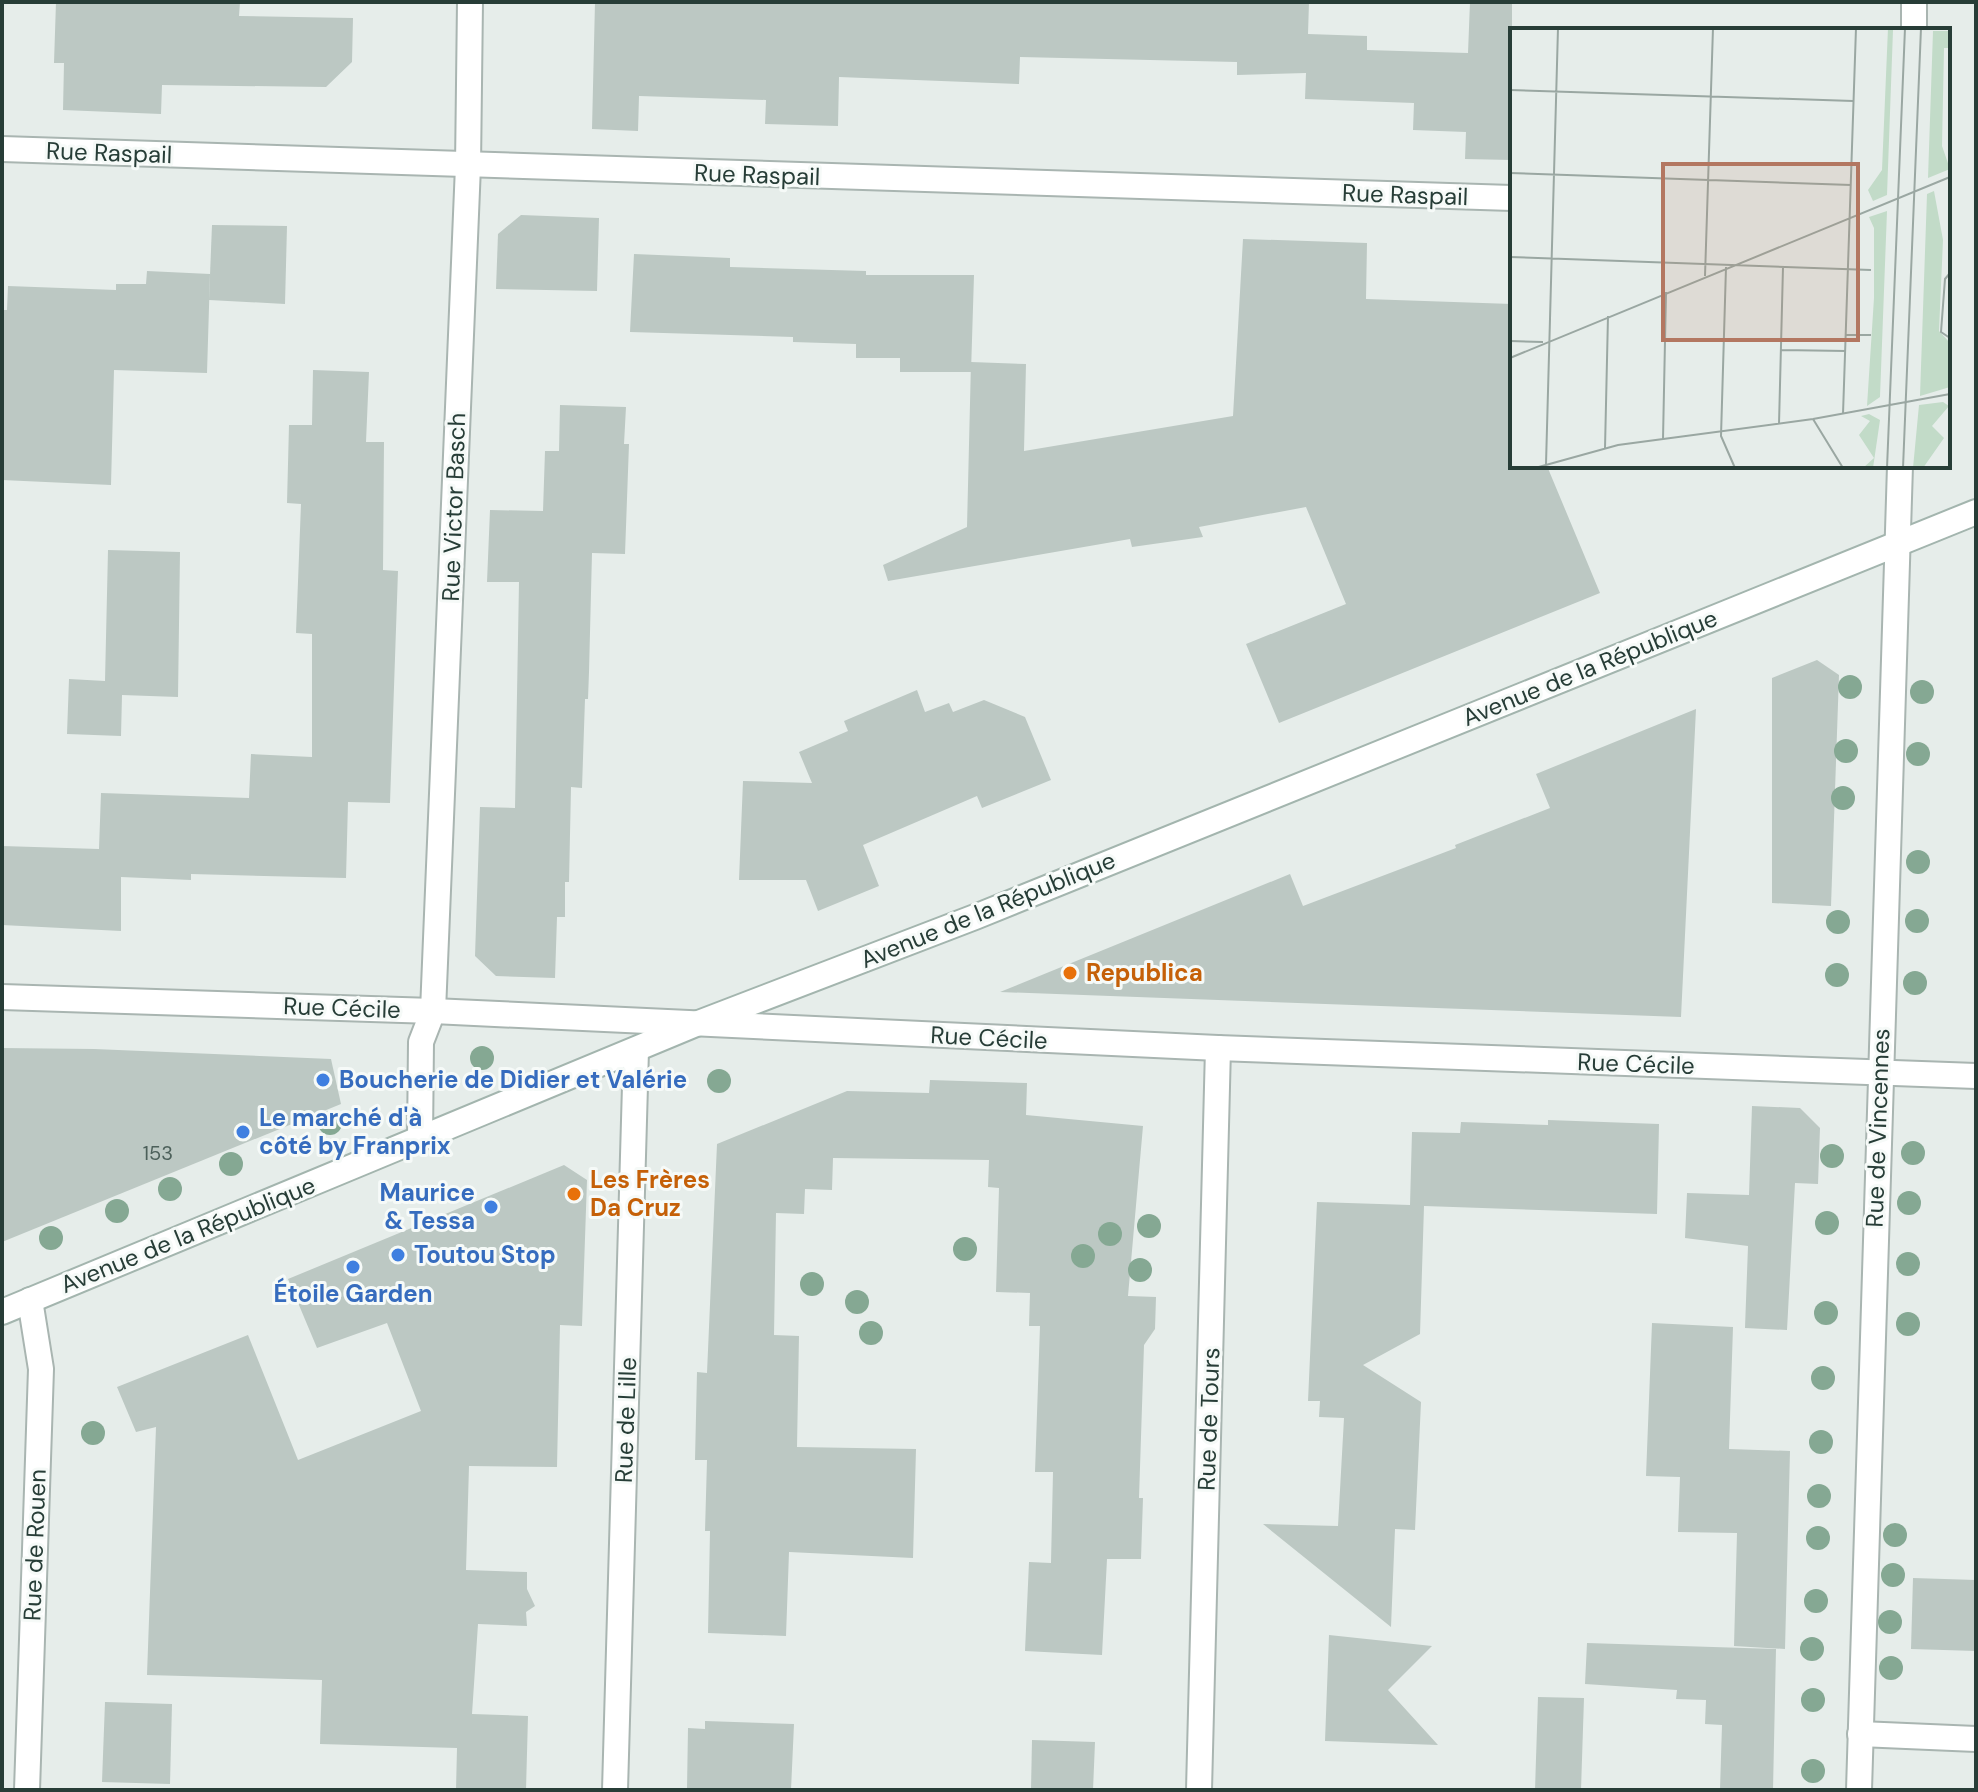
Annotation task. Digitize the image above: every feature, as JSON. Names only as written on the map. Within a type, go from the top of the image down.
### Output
[{"type":"street","name":"Rue Victor Basch","points":[[420,1139],[421,1042],[433,1011],[468,166],[470,2]]},
{"type":"street","points":[[1914,2],[1914,28]]},
{"type":"street","name":"Rue Raspail","points":[[2,149],[1510,198]]},
{"type":"street","name":"Rue de Vincennes","points":[[1859,1790],[1900,468]]},
{"type":"street","name":"Avenue de la République","points":[[2,1312],[696,1024],[975,917],[1976,512]]},
{"type":"street","name":"Rue Cécile","points":[[2,997],[433,1011],[1218,1048],[1976,1076]]},
{"type":"street","name":"Rue de Tours","points":[[1199,1790],[1218,1048]]},
{"type":"street","name":"Rue de Lille","points":[[615,1790],[636,1050]]},
{"type":"street","name":"Rue de Rouen","points":[[27,1790],[41,1369],[30,1300]]},
{"type":"street","points":[[1860,1734],[1976,1739]]},
{"type":"building","points":[[56,2],[240,2],[239,16],[353,18],[352,62],[326,87],[162,85],[161,114],[63,110],[64,63],[54,63]]},
{"type":"building","points":[[595,2],[1309,2],[1308,34],[1367,36],[1367,50],[1468,53],[1470,2],[1512,2],[1510,160],[1465,159],[1466,132],[1413,130],[1414,103],[1305,99],[1306,73],[1237,75],[1237,62],[1020,57],[1019,84],[839,77],[838,126],[765,124],[766,100],[639,96],[638,131],[592,129]]},
{"type":"building","points":[[521,215],[599,218],[597,291],[496,289],[498,234]]},
{"type":"building","points":[[212,225],[287,226],[285,304],[209,300]]},
{"type":"building","points":[[1243,239],[1367,243],[1366,299],[1510,304],[1510,468],[1548,468],[1600,593],[1279,723],[1246,644],[1346,604],[1306,507],[1199,527],[1203,537],[1132,547],[1130,539],[888,581],[883,565],[967,527],[971,362],[1026,364],[1024,451],[1233,416]]},
{"type":"building","points":[[634,254],[730,258],[730,267],[866,271],[866,275],[974,275],[971,372],[900,372],[900,358],[856,358],[856,344],[793,342],[793,337],[630,332]]},
{"type":"building","points":[[147,271],[210,274],[207,373],[114,370],[111,485],[2,480],[2,310],[7,310],[8,286],[116,290],[116,284],[146,284]]},
{"type":"building","points":[[313,370],[369,372],[366,442],[384,442],[383,570],[398,571],[390,803],[348,802],[346,878],[191,874],[191,880],[121,877],[121,931],[2,925],[2,846],[99,849],[101,793],[249,798],[251,754],[312,757],[312,634],[296,633],[301,504],[287,503],[289,425],[312,425]]},
{"type":"building","points":[[560,405],[626,407],[624,444],[629,444],[625,554],[592,553],[582,788],[571,787],[569,882],[565,882],[565,917],[557,917],[555,978],[496,976],[475,956],[480,807],[515,808],[519,582],[487,582],[490,510],[543,511],[545,451],[559,451]]},
{"type":"building","points":[[108,550],[180,552],[178,697],[122,695],[121,736],[67,734],[69,679],[105,681]]},
{"type":"building","points":[[1817,660],[1839,675],[1831,906],[1772,903],[1772,678]]},
{"type":"building","points":[[917,690],[925,712],[949,703],[953,712],[984,700],[1025,717],[1051,780],[982,808],[977,796],[863,845],[879,886],[818,911],[806,880],[739,880],[743,781],[812,783],[799,752],[848,731],[844,721]]},
{"type":"building","points":[[1696,709],[1681,1017],[1000,992],[1290,874],[1303,906],[1456,848],[1455,845],[1550,808],[1536,774]]},
{"type":"building","points":[[2,1048],[331,1059],[341,1104],[2,1242]]},
{"type":"building","points":[[930,1080],[1027,1083],[1026,1115],[1143,1126],[1128,1296],[1156,1297],[1155,1329],[1144,1345],[1139,1498],[1143,1498],[1141,1559],[1107,1559],[1102,1655],[1025,1651],[1029,1562],[1051,1563],[1053,1472],[1035,1472],[1040,1326],[1029,1326],[1030,1293],[996,1292],[999,1188],[988,1187],[989,1160],[833,1158],[832,1190],[805,1189],[804,1214],[776,1213],[774,1335],[799,1336],[797,1447],[916,1449],[913,1558],[789,1552],[786,1636],[708,1633],[710,1531],[705,1531],[707,1460],[695,1460],[697,1372],[707,1373],[717,1144],[847,1091],[929,1093]]},
{"type":"building","points":[[1752,1106],[1800,1108],[1820,1128],[1818,1184],[1795,1183],[1787,1330],[1745,1328],[1748,1246],[1685,1238],[1687,1193],[1749,1195]]},
{"type":"building","points":[[1548,1120],[1659,1124],[1657,1214],[1424,1206],[1420,1334],[1363,1365],[1421,1402],[1415,1530],[1395,1529],[1391,1627],[1263,1524],[1338,1526],[1344,1418],[1319,1417],[1320,1401],[1308,1401],[1317,1202],[1410,1205],[1412,1132],[1460,1133],[1461,1122],[1548,1125]]},
{"type":"building","points":[[564,1165],[587,1180],[582,1326],[560,1325],[557,1467],[469,1466],[466,1570],[527,1572],[527,1589],[535,1606],[526,1612],[527,1626],[478,1624],[472,1714],[528,1716],[526,1790],[456,1790],[457,1748],[320,1744],[322,1680],[147,1675],[156,1427],[136,1432],[117,1387],[248,1335],[298,1460],[421,1411],[387,1323],[317,1348],[288,1279]]},
{"type":"building","points":[[1652,1323],[1733,1327],[1729,1449],[1790,1451],[1785,1649],[1734,1646],[1737,1533],[1678,1532],[1680,1477],[1646,1476]]},
{"type":"building","points":[[1913,1578],[1976,1580],[1976,1651],[1911,1649]]},
{"type":"building","points":[[1329,1635],[1432,1646],[1388,1690],[1438,1745],[1325,1741]]},
{"type":"building","points":[[1587,1643],[1776,1649],[1773,1790],[1720,1790],[1722,1725],[1705,1724],[1706,1700],[1676,1699],[1677,1690],[1585,1684]]},
{"type":"building","points":[[1538,1697],[1584,1698],[1581,1790],[1535,1790]]},
{"type":"building","points":[[105,1702],[172,1704],[170,1784],[102,1782]]},
{"type":"building","points":[[705,1721],[794,1724],[791,1790],[687,1789],[688,1728],[705,1729]]},
{"type":"building","points":[[1032,1740],[1095,1742],[1093,1790],[1031,1790]]},
{"type":"place","name":"Republica","points":[[1070,973]]},
{"type":"place","name":"Boucherie de Didier et Valérie","points":[[323,1080]]},
{"type":"place","name":"Le marché d'à côté by Franprix","points":[[243,1132]]},
{"type":"place","name":"Les Frères Da Cruz","points":[[574,1194]]},
{"type":"place","name":"Maurice & Tessa","points":[[491,1207]]},
{"type":"place","name":"Toutou Stop","points":[[398,1255]]},
{"type":"place","name":"Étoile Garden","points":[[353,1267]]}]
